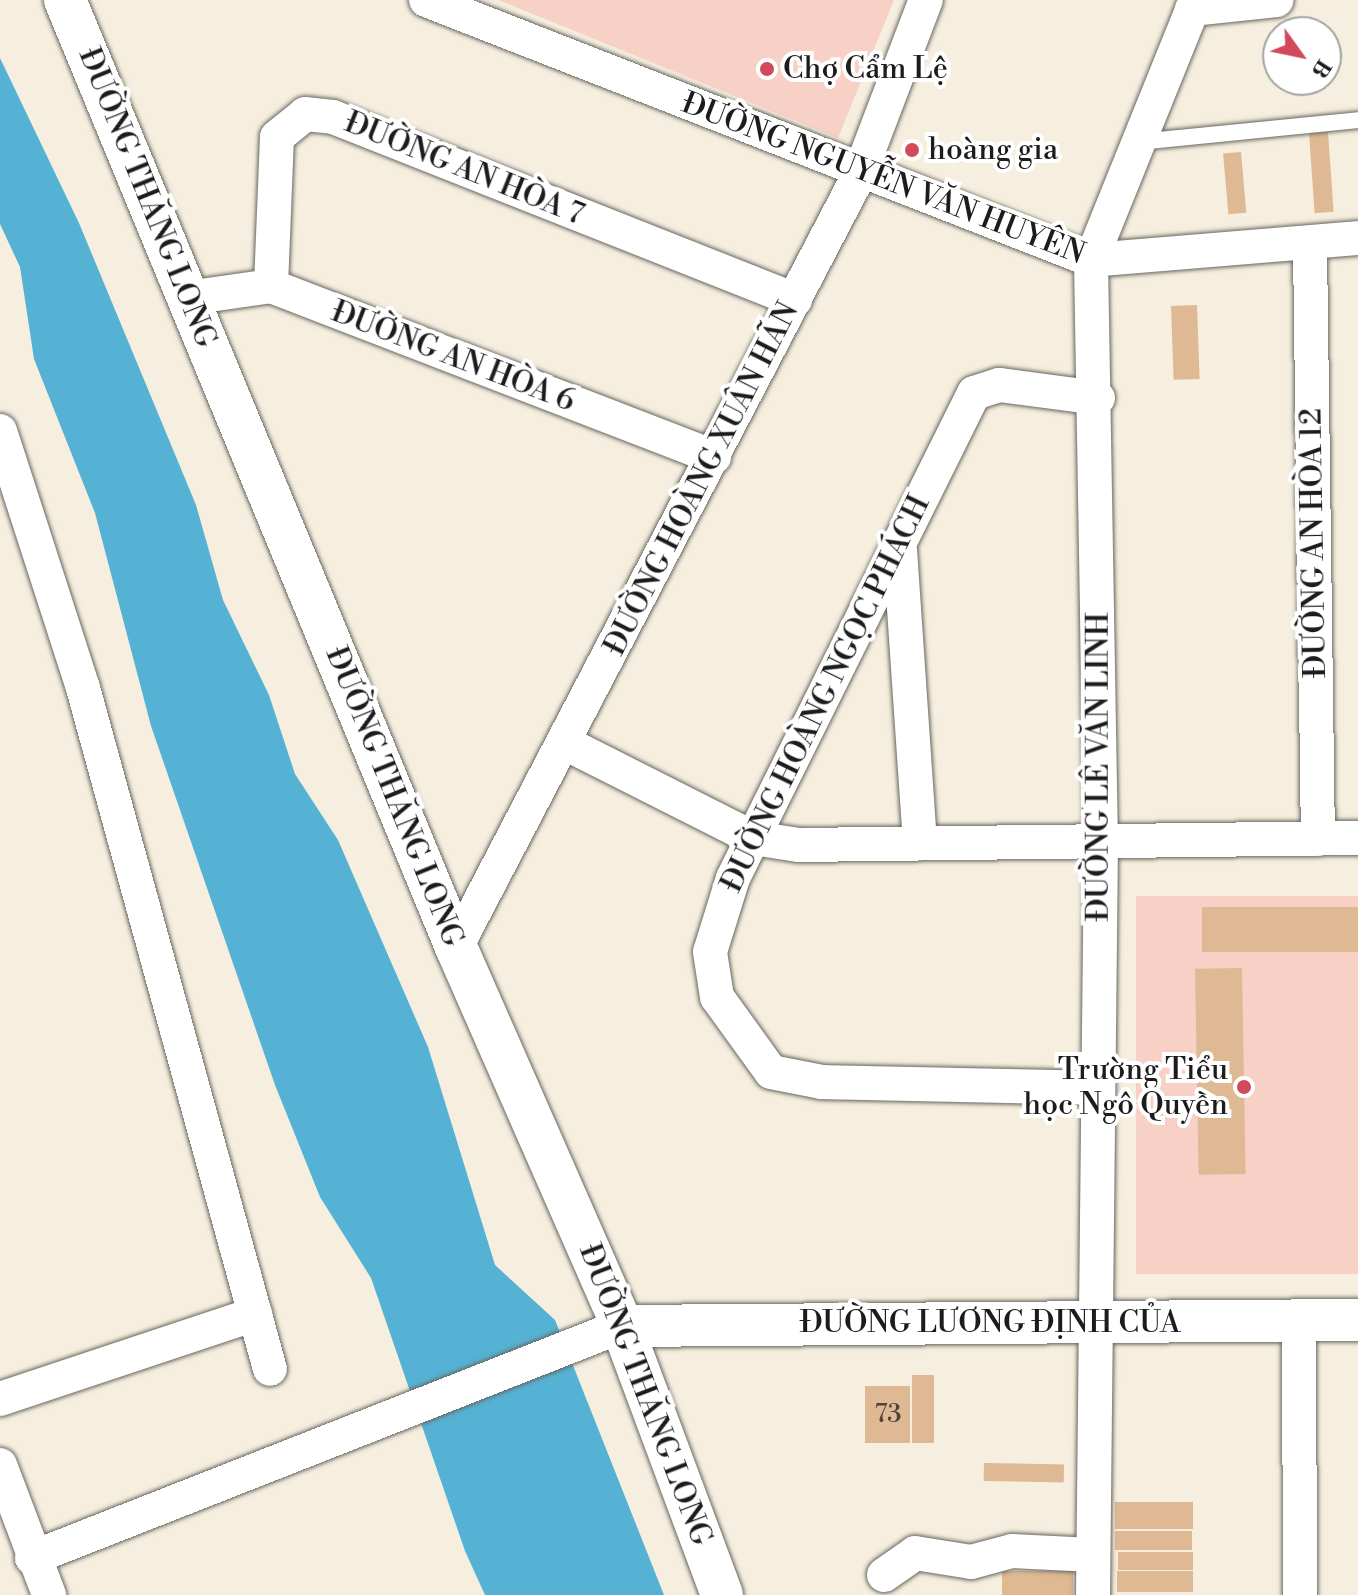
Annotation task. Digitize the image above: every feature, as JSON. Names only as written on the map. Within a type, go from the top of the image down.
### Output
[{"type":"street","name":"ĐƯỜNG THĂNG LONG","points":[[65,0],[456,947],[622,1326],[722,1595]]},
{"type":"street","name":"ĐƯỜNG NGUYỄN VĂN HUYÊN","points":[[426,0],[859,175],[1091,260],[1310,247],[1358,238]]},
{"type":"street","name":"ĐƯỜNG HOÀNG XUÂN HÃN","points":[[456,947],[859,175],[926,0]]},
{"type":"street","points":[[1194,4],[1277,0]]},
{"type":"street","name":"ĐƯỜNG LÊ VĂN LINH","points":[[1093,1595],[1101,845],[1098,398],[1091,260],[1194,4]]},
{"type":"street","name":"ĐƯỜNG AN HÒA 7","points":[[271,286],[277,137],[305,114],[333,117],[795,300]]},
{"type":"street","name":"ĐƯỜNG AN HÒA 12","points":[[1310,247],[1318,839]]},
{"type":"street","name":"ĐƯỜNG AN HÒA 6","points":[[188,298],[271,286],[714,457]]},
{"type":"street","name":"ĐƯỜNG HOÀNG NGỌC PHÁCH","points":[[1098,398],[999,385],[974,393],[945,442],[900,550],[753,838],[710,952],[717,997],[771,1072],[822,1082],[1098,1088]]},
{"type":"street","points":[[0,431],[83,688],[270,1369]]},
{"type":"street","points":[[900,550],[920,843]]},
{"type":"street","points":[[565,743],[753,838],[1101,845],[1358,838]]},
{"type":"street","points":[[0,1399],[255,1314]]},
{"type":"street","points":[[1299,1320],[1300,1595]]},
{"type":"street","name":"ĐƯỜNG LƯƠNG ĐỊNH CỦA","points":[[622,1326],[1358,1320]]},
{"type":"street","points":[[32,1558],[353,1435],[622,1326]]},
{"type":"street","points":[[0,1465],[32,1558],[49,1595]]},
{"type":"street","points":[[884,1575],[915,1553],[971,1562],[1012,1551],[1093,1555]]},
{"type":"lane","points":[[1139,142],[1358,120]]},
{"type":"shaded area","name":"Chợ Cẩm Lệ","points":[[498,0],[894,0],[838,138]]},
{"type":"shaded area","name":"Trường Tiểu học Ngô Quyền","points":[[1136,896],[1358,896],[1358,1274],[1136,1274]]},
{"type":"water","points":[[0,58],[79,223],[196,505],[223,600],[269,695],[295,774],[338,840],[428,1047],[495,1265],[555,1320],[664,1595],[485,1595],[465,1551],[371,1278],[320,1197],[275,1085],[151,726],[95,513],[34,359],[20,267],[0,224]]},
{"type":"building","points":[[1328,132],[1334,212],[1315,213],[1309,133]]},
{"type":"building","points":[[1241,152],[1246,213],[1228,214],[1223,154]]},
{"type":"building","points":[[1197,305],[1200,379],[1174,380],[1171,306]]},
{"type":"building","points":[[1202,907],[1358,907],[1358,952],[1202,952]]},
{"type":"building","points":[[1242,968],[1246,1174],[1199,1175],[1195,969]]},
{"type":"building","points":[[912,1375],[934,1375],[934,1443],[912,1443]]},
{"type":"building","points":[[865,1386],[910,1386],[910,1443],[865,1443]]},
{"type":"building","points":[[984,1463],[1064,1464],[1064,1482],[984,1481]]},
{"type":"building","points":[[1115,1502],[1193,1502],[1193,1529],[1115,1529]]},
{"type":"building","points":[[1115,1531],[1192,1531],[1192,1550],[1115,1550]]},
{"type":"building","points":[[1118,1552],[1193,1552],[1193,1570],[1118,1570]]},
{"type":"building","points":[[1002,1571],[1073,1571],[1073,1595],[1002,1595]]},
{"type":"building","points":[[1117,1571],[1193,1571],[1193,1592],[1117,1592]]},
{"type":"place","name":"Chợ Cẩm Lệ","points":[[767,69]]},
{"type":"place","name":"hoàng gia","points":[[912,150]]},
{"type":"place","name":"Trường Tiểu học Ngô Quyền","points":[[1244,1087]]}]
